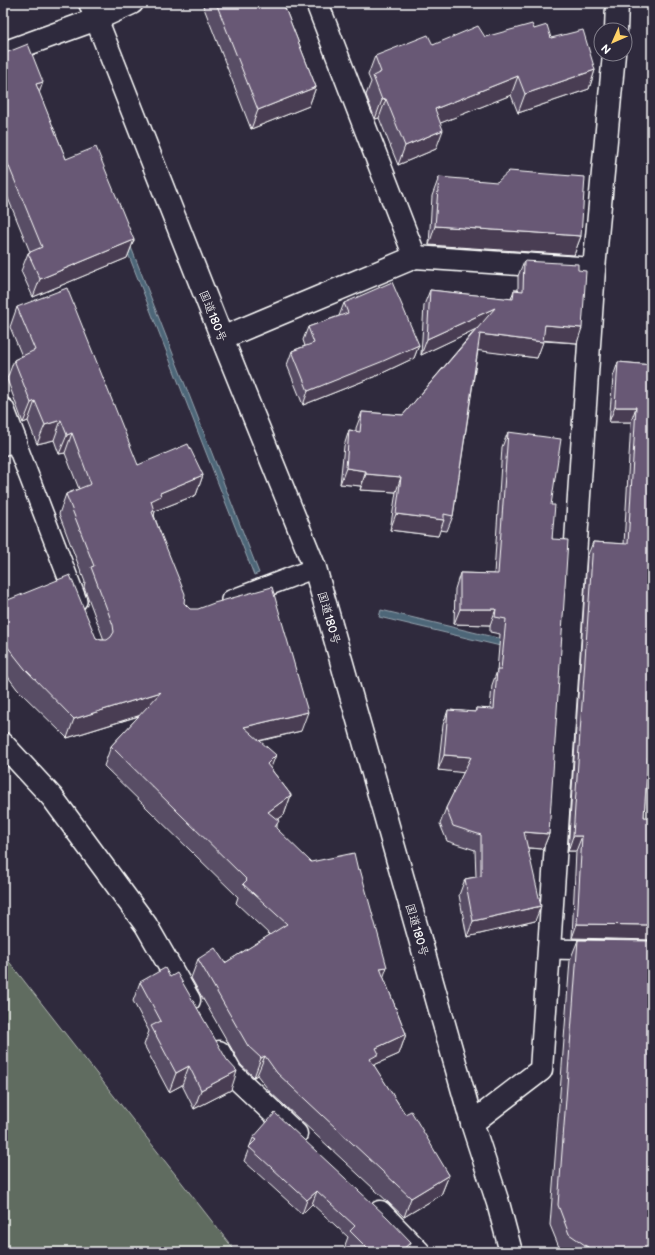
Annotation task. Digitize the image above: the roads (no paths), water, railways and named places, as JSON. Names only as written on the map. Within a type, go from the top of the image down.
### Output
[{"type":"main road","points":[[3,53],[93,11],[132,3]]},
{"type":"main road","points":[[317,3],[415,257]]},
{"type":"main road","points":[[616,22],[617,3]]},
{"type":"main road","name":"国道180号","points":[[93,11],[222,338],[315,568],[472,1123],[498,1203],[511,1252]]},
{"type":"main road","points":[[472,1123],[541,1070],[594,269],[613,62]]},
{"type":"main road","points":[[222,338],[415,257],[594,269]]},
{"type":"main road","points":[[3,409],[9,442]]},
{"type":"main road","points":[[3,744],[52,797],[146,925],[231,1073],[312,1149]]},
{"type":"main road","points":[[364,1197],[405,1235],[419,1252]]},
{"type":"lane","points":[[9,442],[84,619]]},
{"type":"lane","points":[[216,607],[315,568]]},
{"type":"lane","points":[[549,949],[652,951]]},
{"type":"water","points":[[98,163],[259,573],[254,575],[93,164]]},
{"type":"water","points":[[381,610],[560,653],[559,660],[379,617]]}]
